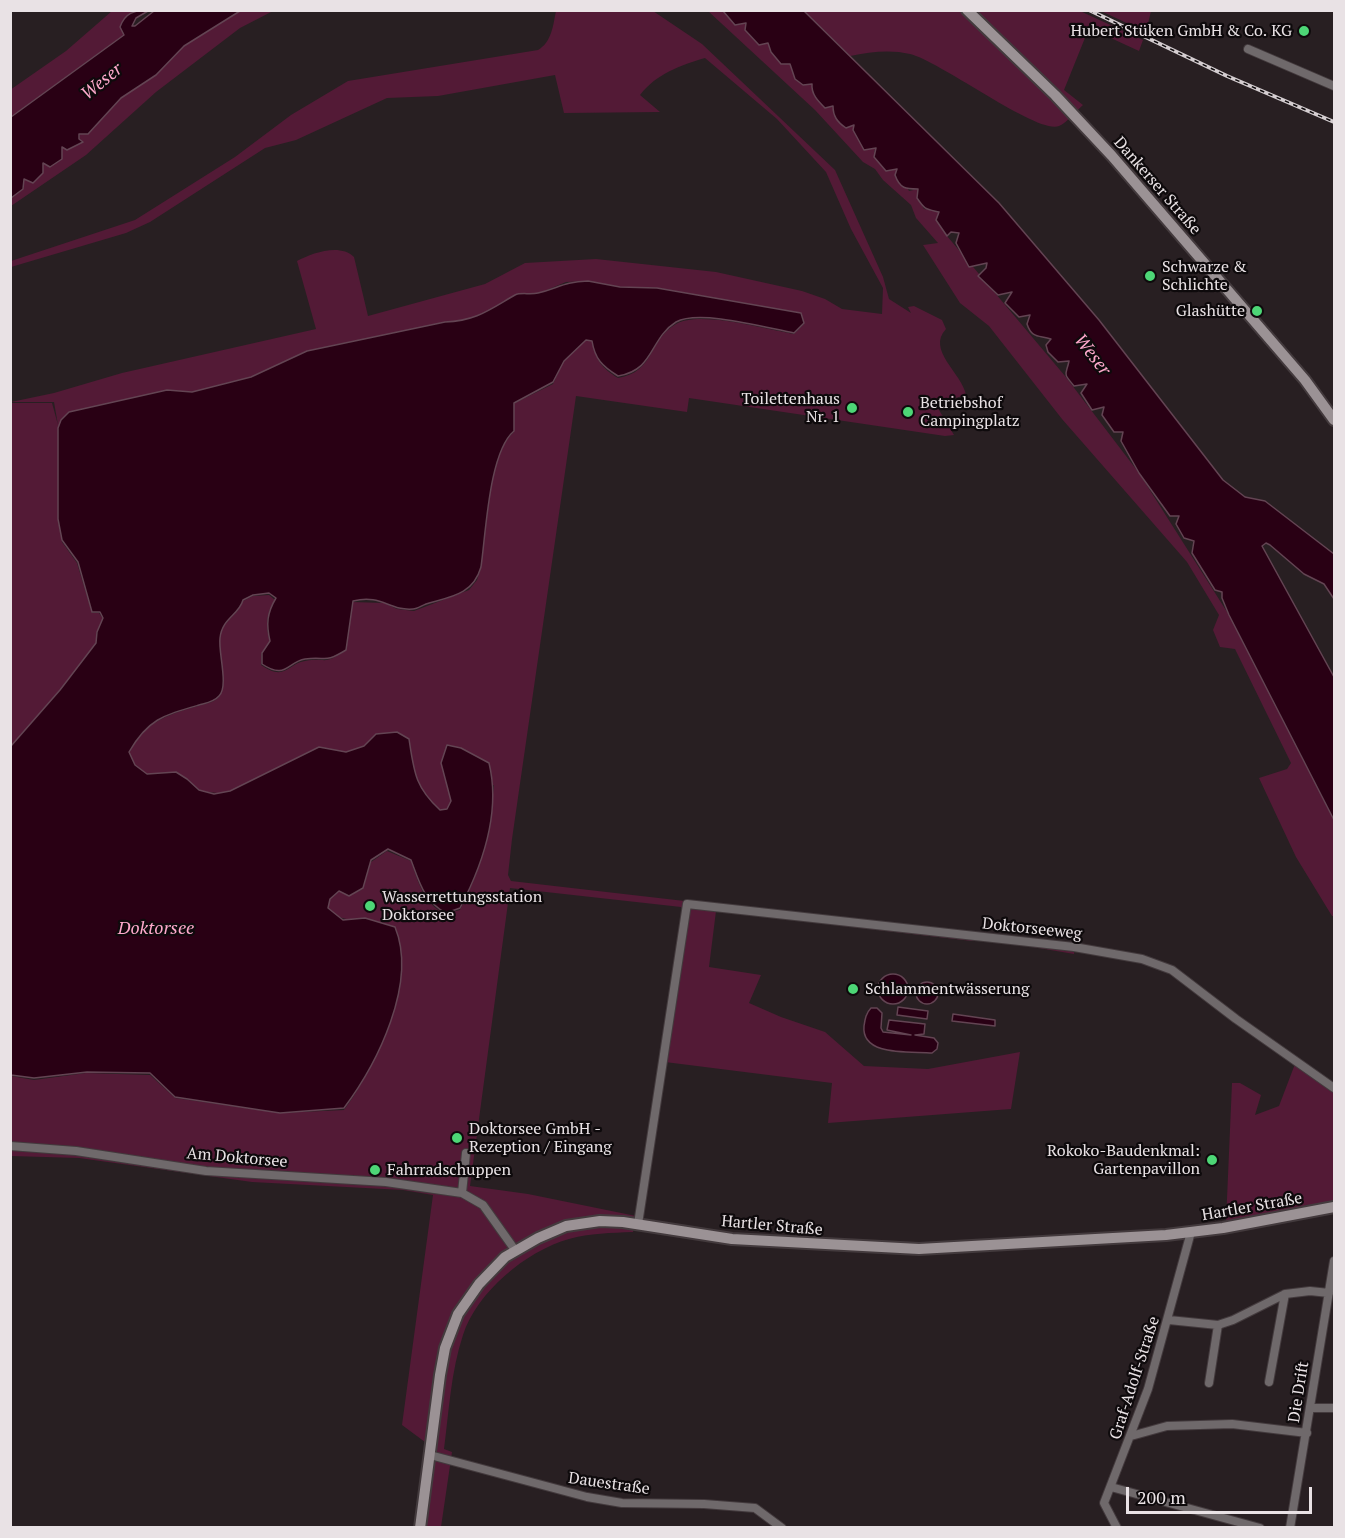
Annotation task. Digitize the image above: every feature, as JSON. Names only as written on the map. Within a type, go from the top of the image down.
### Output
[{"type":"main road","name":"Dankerser Straße","points":[[967,10],[1055,95],[1112,156],[1305,380],[1335,420]]},
{"type":"main road","name":"Hartler Straße","points":[[420,1527],[440,1375],[458,1314],[478,1284],[515,1250],[566,1226],[600,1221],[638,1224],[732,1239],[897,1249],[1128,1238],[1191,1232],[1335,1207]]},
{"type":"street","points":[[1248,49],[1335,86]]},
{"type":"street","name":"Doktorseeweg","points":[[638,1224],[687,904],[1074,947],[1142,959],[1172,970],[1236,1019],[1335,1088]]},
{"type":"street","name":"Am Doktorsee","points":[[10,1146],[96,1153],[206,1171],[386,1182],[462,1193],[483,1205],[515,1250]]},
{"type":"street","points":[[462,1193],[466,1153]]},
{"type":"street","name":"Graf-Adolf-Straße","points":[[1117,1527],[1104,1503],[1131,1436],[1168,1320],[1191,1232]]},
{"type":"street","name":"Die Drift","points":[[1290,1527],[1335,1261]]},
{"type":"street","points":[[1168,1320],[1218,1325],[1285,1294],[1310,1291],[1329,1293]]},
{"type":"street","points":[[1269,1382],[1285,1294]]},
{"type":"street","points":[[1209,1383],[1218,1325]]},
{"type":"street","points":[[1311,1408],[1335,1408]]},
{"type":"street","points":[[1131,1436],[1167,1426],[1232,1424],[1307,1433]]},
{"type":"street","name":"Dauestraße","points":[[430,1455],[587,1497],[622,1503],[704,1503],[755,1508],[782,1527]]},
{"type":"street","points":[[1111,1487],[1260,1527]]},
{"type":"shaded area","points":[[112,11],[139,11],[132,12],[122,30],[124,35],[11,117],[10,90],[66,51]]},
{"type":"shaded area","points":[[240,11],[273,11],[240,28],[156,92],[86,155],[11,206],[11,198],[23,189],[24,178],[43,173],[41,164],[62,155],[62,147],[83,142],[79,139],[81,132],[88,134],[121,98],[156,75],[184,46]]},
{"type":"shaded area","points":[[556,11],[653,11],[702,44],[835,170],[883,277],[889,299],[911,313],[908,307],[914,306],[942,320],[946,329],[941,337],[942,353],[966,395],[952,399],[942,409],[936,405],[954,435],[945,436],[689,398],[687,412],[576,396],[512,839],[508,875],[511,881],[1075,946],[1074,954],[980,938],[972,941],[716,911],[709,967],[761,975],[749,1003],[825,1032],[864,1066],[928,1069],[1020,1052],[1011,1109],[828,1123],[832,1083],[665,1062],[689,917],[681,907],[510,888],[470,1186],[528,1194],[636,1216],[633,1232],[577,1237],[536,1253],[505,1275],[479,1304],[463,1335],[453,1377],[444,1449],[452,1452],[441,1527],[414,1527],[425,1442],[402,1425],[433,1195],[403,1190],[252,1182],[79,1158],[11,1156],[11,1076],[34,1080],[86,1073],[150,1075],[175,1098],[280,1113],[344,1110],[375,1057],[397,1000],[359,920],[345,919],[335,914],[328,908],[330,899],[339,891],[349,896],[363,889],[371,862],[387,851],[411,861],[423,892],[438,910],[445,914],[460,910],[480,864],[490,819],[494,785],[453,802],[449,811],[439,813],[363,748],[230,793],[187,788],[154,779],[138,768],[129,753],[143,734],[158,721],[175,713],[212,702],[219,697],[223,686],[219,645],[221,632],[243,601],[253,596],[269,595],[275,600],[267,620],[270,642],[261,654],[261,665],[269,670],[281,672],[305,661],[328,660],[345,651],[352,602],[384,603],[397,609],[414,611],[469,590],[477,580],[481,568],[493,475],[505,443],[514,432],[513,404],[553,384],[563,362],[586,340],[593,341],[600,363],[618,378],[630,375],[639,369],[660,338],[676,324],[687,320],[733,322],[794,334],[804,324],[801,313],[657,288],[620,287],[588,281],[566,282],[537,294],[517,294],[496,308],[465,321],[445,322],[307,351],[251,377],[192,392],[167,390],[61,420],[58,428],[58,520],[62,542],[77,563],[92,613],[99,613],[103,619],[96,634],[96,644],[60,691],[11,747],[11,403],[52,403],[58,425],[54,402],[11,402],[54,393],[122,373],[316,329],[297,261],[326,251],[341,251],[354,257],[368,316],[485,284],[525,263],[596,259],[716,272],[802,291],[825,299],[842,309],[882,314],[883,288],[851,229],[826,172],[777,119],[705,58],[678,67],[661,76],[640,95],[660,112],[564,113],[555,75],[438,96],[387,98],[296,140],[265,148],[150,222],[126,233],[11,267],[11,261],[135,220],[235,157],[291,115],[348,81],[538,50],[549,38]]},
{"type":"shaded area","points":[[708,11],[723,11],[738,25],[746,23],[745,30],[759,45],[768,43],[771,52],[781,63],[790,64],[795,79],[812,84],[814,94],[825,108],[833,105],[834,115],[854,125],[868,149],[876,147],[874,152],[897,169],[909,191],[918,189],[917,198],[924,209],[939,211],[947,236],[1065,376],[1139,473],[1229,615],[1334,820],[1334,916],[1296,857],[1259,778],[1287,769],[1291,763],[1235,649],[1220,647],[1213,630],[1219,615],[1187,562],[1062,419],[989,326],[960,303],[923,245],[938,243],[916,218],[911,205],[883,180],[875,169],[863,162],[815,110]]},
{"type":"shaded area","points":[[804,11],[1080,11],[1143,40],[1139,51],[1089,28],[1064,90],[1083,105],[1059,126],[1048,126],[1031,120],[943,69],[910,54],[880,52],[850,56]]},
{"type":"shaded area","points":[[1101,11],[1151,11],[1146,32]]},
{"type":"shaded area","points":[[1295,1064],[1334,1093],[1334,1202],[1226,1222],[1232,1083],[1240,1083],[1261,1095],[1255,1115],[1279,1106]]},
{"type":"water","name":"Weser","points":[[138,11],[148,11],[136,18],[132,26],[154,11],[240,11],[184,46],[156,75],[121,98],[88,134],[79,134],[79,139],[83,142],[67,150],[62,147],[62,159],[50,167],[43,163],[43,173],[33,183],[24,179],[23,189],[11,198],[11,117],[124,35],[120,27],[127,16]]},
{"type":"water","name":"Weser","points":[[723,11],[804,11],[999,203],[1099,320],[1223,480],[1245,497],[1265,501],[1334,554],[1334,599],[1324,584],[1304,574],[1270,545],[1266,543],[1262,546],[1334,677],[1334,820],[1229,615],[1222,592],[1215,590],[1192,553],[1194,541],[1184,538],[1176,524],[1179,516],[1170,516],[1139,473],[1121,441],[1123,432],[1114,432],[1102,415],[1104,407],[1092,410],[1081,393],[1087,384],[1074,386],[1066,374],[1069,361],[1058,362],[1048,352],[1046,345],[1051,339],[1036,336],[1027,324],[1030,315],[1019,317],[1005,303],[1012,292],[998,295],[978,276],[986,268],[987,263],[969,267],[956,243],[959,233],[951,232],[947,236],[936,220],[939,212],[922,205],[917,198],[918,189],[901,186],[895,175],[897,169],[886,171],[874,157],[876,148],[864,150],[853,130],[854,125],[846,128],[840,123],[835,116],[833,106],[825,108],[816,97],[812,84],[803,85],[795,79],[790,64],[781,64],[771,52],[768,43],[759,45],[745,30],[746,23],[735,25]]},
{"type":"water","name":"Doktorsee","points":[[588,281],[620,287],[657,288],[801,313],[804,323],[794,333],[716,318],[687,319],[676,322],[667,329],[639,367],[630,373],[618,376],[600,361],[592,341],[586,340],[564,361],[553,382],[514,403],[514,431],[499,456],[494,474],[481,567],[472,584],[452,597],[415,609],[398,608],[371,600],[353,601],[346,650],[329,658],[305,659],[281,670],[270,669],[262,664],[262,653],[270,641],[269,614],[276,598],[269,593],[253,595],[243,600],[221,631],[223,685],[219,696],[210,702],[158,720],[143,732],[129,752],[135,765],[147,774],[176,772],[199,790],[214,794],[230,791],[319,747],[346,752],[364,746],[376,734],[397,732],[409,739],[417,778],[425,794],[440,810],[447,809],[451,801],[441,763],[447,745],[461,748],[489,763],[493,800],[488,837],[476,874],[460,908],[446,913],[432,903],[423,890],[411,860],[388,849],[371,860],[363,888],[349,896],[339,891],[330,899],[328,908],[343,920],[365,918],[395,927],[401,949],[398,997],[390,1022],[369,1069],[344,1108],[280,1113],[175,1097],[150,1073],[87,1072],[34,1078],[11,1075],[11,746],[60,690],[96,643],[97,632],[103,618],[100,612],[92,612],[78,562],[62,540],[58,519],[58,428],[61,420],[69,412],[167,390],[192,392],[251,377],[307,351],[465,319],[482,314],[517,294],[538,293],[567,284]]},
{"type":"water","points":[[893,974],[904,978],[908,989],[904,1000],[893,1004],[882,1000],[878,989],[882,978]]},
{"type":"water","points":[[927,982],[935,985],[938,993],[935,1001],[927,1004],[919,1001],[916,993],[919,985]]},
{"type":"water","points":[[898,1007],[928,1011],[927,1019],[897,1015]]},
{"type":"water","points":[[871,1008],[877,1008],[882,1013],[883,1032],[911,1035],[887,1030],[889,1020],[925,1024],[924,1034],[915,1035],[934,1038],[938,1043],[937,1049],[932,1053],[900,1052],[879,1048],[870,1043],[865,1036],[864,1026]]},
{"type":"water","points":[[953,1014],[995,1020],[995,1026],[952,1021]]},
{"type":"railway","points":[[1089,10],[1227,76],[1334,122]]},
{"type":"place","name":"Hubert Stüken GmbH & Co. KG","points":[[1304,31]]},
{"type":"place","name":"Schwarze & Schlichte","points":[[1150,276]]},
{"type":"place","name":"Glashütte","points":[[1257,311]]},
{"type":"place","name":"Toilettenhaus Nr. 1","points":[[852,408]]},
{"type":"place","name":"Betriebshof Campingplatz","points":[[908,412]]},
{"type":"place","name":"Wasserrettungsstation Doktorsee","points":[[370,906]]},
{"type":"place","name":"Schlammentwässerung","points":[[853,989]]},
{"type":"place","name":"Doktorsee GmbH - Rezeption / Eingang","points":[[457,1138]]},
{"type":"place","name":"Rokoko-Baudenkmal: Gartenpavillon","points":[[1212,1160]]},
{"type":"place","name":"Fahrradschuppen","points":[[375,1170]]}]
